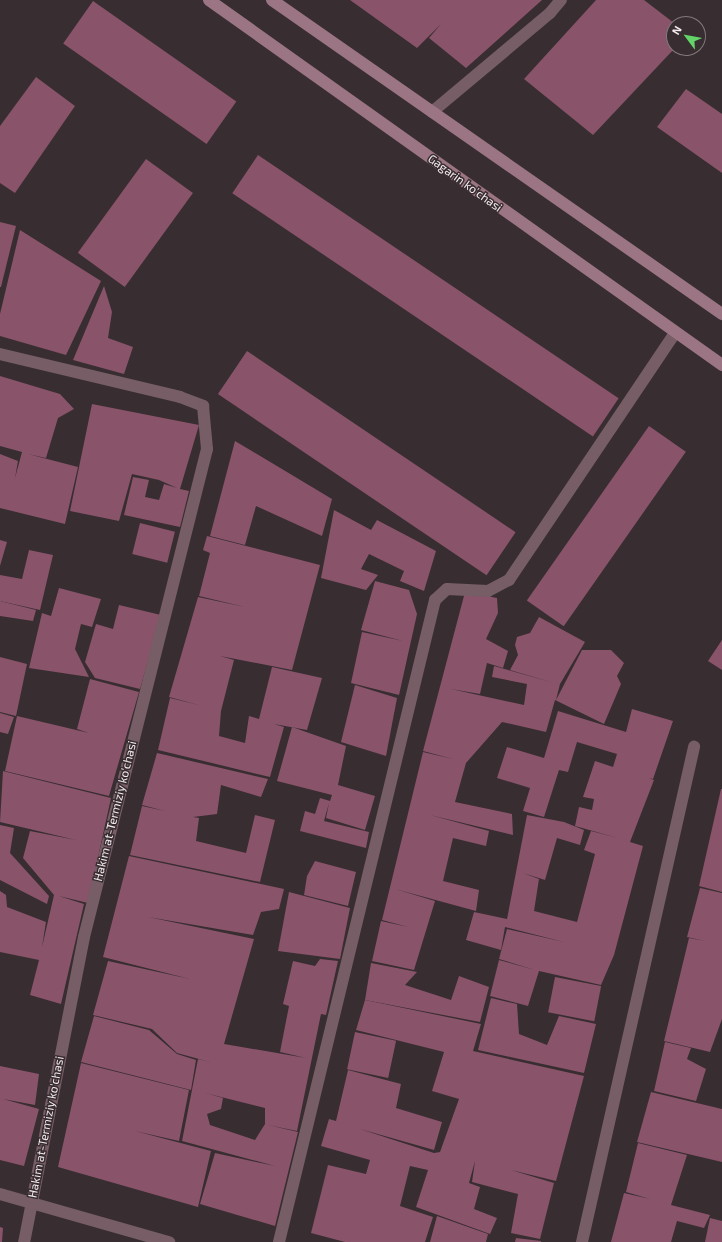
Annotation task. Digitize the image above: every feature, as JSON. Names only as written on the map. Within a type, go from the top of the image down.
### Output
[{"type":"main road","name":"Gagarin ko'chasi","points":[[209,0],[722,365]]},
{"type":"main road","points":[[272,0],[722,314]]},
{"type":"street","points":[[432,112],[550,13],[560,0]]},
{"type":"street","points":[[279,1242],[435,600],[447,589],[488,591],[510,580],[675,333]]},
{"type":"street","name":"Hakim at-Termiziy ko'chasi","points":[[0,354],[180,397],[203,406],[207,449],[84,938],[24,1242]]},
{"type":"street","points":[[582,1242],[694,747]]},
{"type":"street","points":[[0,1194],[32,1201],[169,1242]]},
{"type":"building","points":[[350,0],[542,0],[466,68],[429,38],[441,24],[417,48]]},
{"type":"building","points":[[596,0],[644,0],[666,17],[666,56],[667,56],[593,135],[524,79]]},
{"type":"building","points":[[93,1],[236,101],[207,144],[63,44]]},
{"type":"building","points":[[36,77],[75,106],[15,193],[0,183],[0,126]]},
{"type":"building","points":[[686,89],[722,114],[722,173],[657,127]]},
{"type":"building","points":[[258,155],[619,398],[593,436],[232,193]]},
{"type":"building","points":[[146,159],[193,193],[125,287],[78,253]]},
{"type":"building","points":[[0,222],[16,226],[1,287],[0,287]]},
{"type":"building","points":[[20,230],[101,281],[66,355],[0,336],[0,314]]},
{"type":"building","points":[[104,286],[112,312],[108,338],[133,347],[124,374],[73,360]]},
{"type":"building","points":[[247,351],[516,532],[487,575],[218,394]]},
{"type":"building","points":[[0,376],[60,394],[74,409],[58,418],[46,458],[28,454],[78,467],[65,524],[0,508],[0,454],[18,461],[15,478],[22,452],[0,446]]},
{"type":"building","points":[[92,404],[199,425],[180,489],[189,491],[180,527],[124,515],[133,477],[149,480],[145,497],[159,500],[164,484],[177,488],[159,480],[132,474],[119,521],[70,511]]},
{"type":"building","points":[[649,426],[686,452],[564,626],[527,600]]},
{"type":"building","points":[[235,441],[332,499],[322,536],[256,506],[245,545],[210,536]]},
{"type":"building","points":[[334,510],[371,530],[377,520],[436,551],[424,591],[400,581],[404,571],[369,554],[361,569],[378,575],[366,590],[321,578]]},
{"type":"building","points":[[140,523],[175,532],[167,563],[132,554]]},
{"type":"building","points":[[207,536],[320,565],[292,670],[220,656],[234,660],[221,711],[219,736],[245,743],[249,716],[259,719],[272,667],[322,678],[307,730],[274,724],[284,727],[270,777],[158,750],[170,698],[199,705],[169,697],[198,597],[245,607],[199,596],[210,553],[203,550]]},
{"type":"building","points":[[0,540],[7,542],[0,566]]},
{"type":"building","points":[[29,550],[53,555],[40,610],[0,601],[0,575],[22,579]]},
{"type":"building","points":[[375,581],[409,590],[417,614],[399,695],[351,683],[362,632],[403,641],[361,630]]},
{"type":"building","points":[[59,588],[101,599],[92,627],[81,624],[75,649],[89,677],[29,668],[42,613],[51,616]]},
{"type":"building","points":[[465,592],[497,598],[498,613],[486,639],[508,651],[503,668],[487,663],[480,694],[451,689],[524,705],[527,684],[492,677],[494,666],[554,683],[510,670],[518,655],[515,645],[517,637],[530,633],[539,617],[585,642],[560,684],[556,700],[582,650],[611,650],[624,663],[617,676],[621,684],[604,724],[555,700],[546,732],[502,722],[466,763],[455,802],[512,814],[513,835],[430,815],[489,831],[486,846],[453,838],[443,881],[479,890],[476,911],[395,889],[435,901],[414,970],[372,961],[381,921],[408,927],[382,920],[423,752],[453,759],[423,751]]},
{"type":"building","points":[[0,601],[36,610],[33,621],[0,616]]},
{"type":"building","points":[[119,605],[161,615],[140,689],[95,678],[85,662],[96,624],[113,629]]},
{"type":"building","points":[[722,640],[722,670],[708,661]]},
{"type":"building","points":[[0,657],[27,664],[16,716],[0,712]]},
{"type":"building","points":[[90,679],[139,692],[109,796],[5,771],[17,716],[89,733],[77,729]]},
{"type":"building","points":[[355,685],[397,698],[386,756],[341,742]]},
{"type":"building","points":[[632,709],[673,721],[653,779],[649,778],[654,780],[630,842],[643,846],[614,955],[601,985],[539,971],[528,1006],[490,996],[499,960],[535,970],[499,959],[507,929],[564,942],[505,927],[501,950],[466,940],[474,912],[507,919],[527,815],[564,822],[584,830],[580,845],[557,838],[545,880],[523,873],[539,879],[534,911],[577,922],[595,854],[584,850],[591,831],[618,838],[575,826],[579,807],[592,810],[594,799],[583,797],[595,761],[613,767],[617,754],[577,742],[568,772],[559,770],[544,817],[523,811],[530,788],[497,778],[507,747],[544,758],[558,711],[626,732]]},
{"type":"building","points":[[0,713],[14,717],[8,734],[0,732]]},
{"type":"building","points":[[292,727],[346,746],[338,785],[375,796],[365,830],[326,818],[329,803],[324,821],[369,832],[366,848],[300,831],[305,811],[315,814],[320,798],[330,801],[332,795],[277,781]]},
{"type":"building","points":[[157,753],[268,779],[261,797],[221,785],[217,814],[193,817],[199,818],[196,841],[246,853],[255,815],[275,820],[260,882],[130,855],[142,806],[165,811],[142,805]]},
{"type":"building","points":[[3,771],[111,798],[88,903],[59,896],[84,904],[61,1004],[30,995],[39,960],[0,952],[0,891],[6,895],[7,907],[46,922],[42,947],[54,895],[23,858],[30,831],[76,840],[0,822]]},
{"type":"building","points":[[722,789],[722,892],[699,886]]},
{"type":"building","points":[[0,825],[14,828],[10,853],[49,896],[47,904],[0,880]]},
{"type":"building","points":[[129,856],[284,889],[279,909],[261,912],[253,935],[148,917],[254,939],[224,1044],[306,1058],[280,1052],[289,1006],[283,1004],[293,961],[315,966],[320,959],[338,961],[326,1015],[321,1014],[297,1131],[268,1125],[298,1132],[275,1226],[200,1204],[215,1153],[275,1166],[182,1141],[198,1059],[210,1062],[177,1053],[152,1029],[93,1015],[108,961],[190,979],[103,957]],"holes":[[[205,1093],[265,1108],[265,1124],[255,1140],[210,1125],[207,1114],[221,1109],[223,1098]]]},
{"type":"building","points":[[315,861],[356,872],[348,906],[304,895],[307,876]]},
{"type":"building","points":[[700,888],[722,893],[722,1019],[710,1052],[664,1041],[689,938],[705,941],[687,937]]},
{"type":"building","points":[[289,892],[350,908],[340,959],[278,951]]},
{"type":"building","points":[[371,963],[417,972],[405,985],[451,1000],[459,976],[489,987],[480,1022],[365,1000]]},
{"type":"building","points":[[555,977],[601,986],[594,1021],[548,1012]]},
{"type":"building","points":[[491,998],[517,1004],[519,1034],[547,1045],[559,1016],[596,1024],[584,1073],[478,1050]]},
{"type":"building","points":[[365,1000],[481,1024],[473,1051],[584,1076],[556,1181],[511,1170],[554,1183],[540,1239],[511,1233],[518,1194],[472,1182],[475,1161],[469,1183],[480,1187],[474,1209],[497,1218],[490,1234],[416,1207],[428,1170],[410,1166],[400,1206],[433,1217],[425,1242],[345,1242],[311,1233],[328,1165],[366,1174],[370,1160],[321,1146],[329,1119],[336,1121],[348,1070],[401,1084],[396,1108],[442,1122],[434,1150],[360,1129],[434,1153],[440,1152],[459,1099],[432,1091],[444,1052],[356,1030]]},
{"type":"building","points":[[94,1016],[149,1030],[177,1054],[196,1060],[191,1090],[81,1062]]},
{"type":"building","points":[[355,1032],[396,1041],[388,1078],[347,1069]]},
{"type":"building","points":[[665,1042],[691,1048],[687,1059],[706,1069],[696,1101],[654,1091]]},
{"type":"building","points":[[81,1063],[189,1090],[179,1141],[135,1131],[211,1151],[198,1207],[58,1167]]},
{"type":"building","points":[[0,1066],[39,1074],[35,1105],[3,1099],[39,1109],[24,1166],[0,1160]]},
{"type":"building","points":[[651,1092],[722,1109],[722,1162],[637,1142]]},
{"type":"building","points":[[638,1143],[687,1155],[671,1205],[710,1215],[704,1228],[677,1221],[671,1242],[611,1242],[624,1193],[650,1199],[626,1192]]},
{"type":"building","points":[[437,1216],[488,1234],[486,1242],[430,1242]]},
{"type":"building","points":[[710,1218],[722,1221],[722,1242],[705,1242]]},
{"type":"building","points":[[0,1227],[3,1228],[2,1242],[0,1242]]},
{"type":"building","points":[[516,1238],[541,1241],[541,1242],[515,1242]]}]
